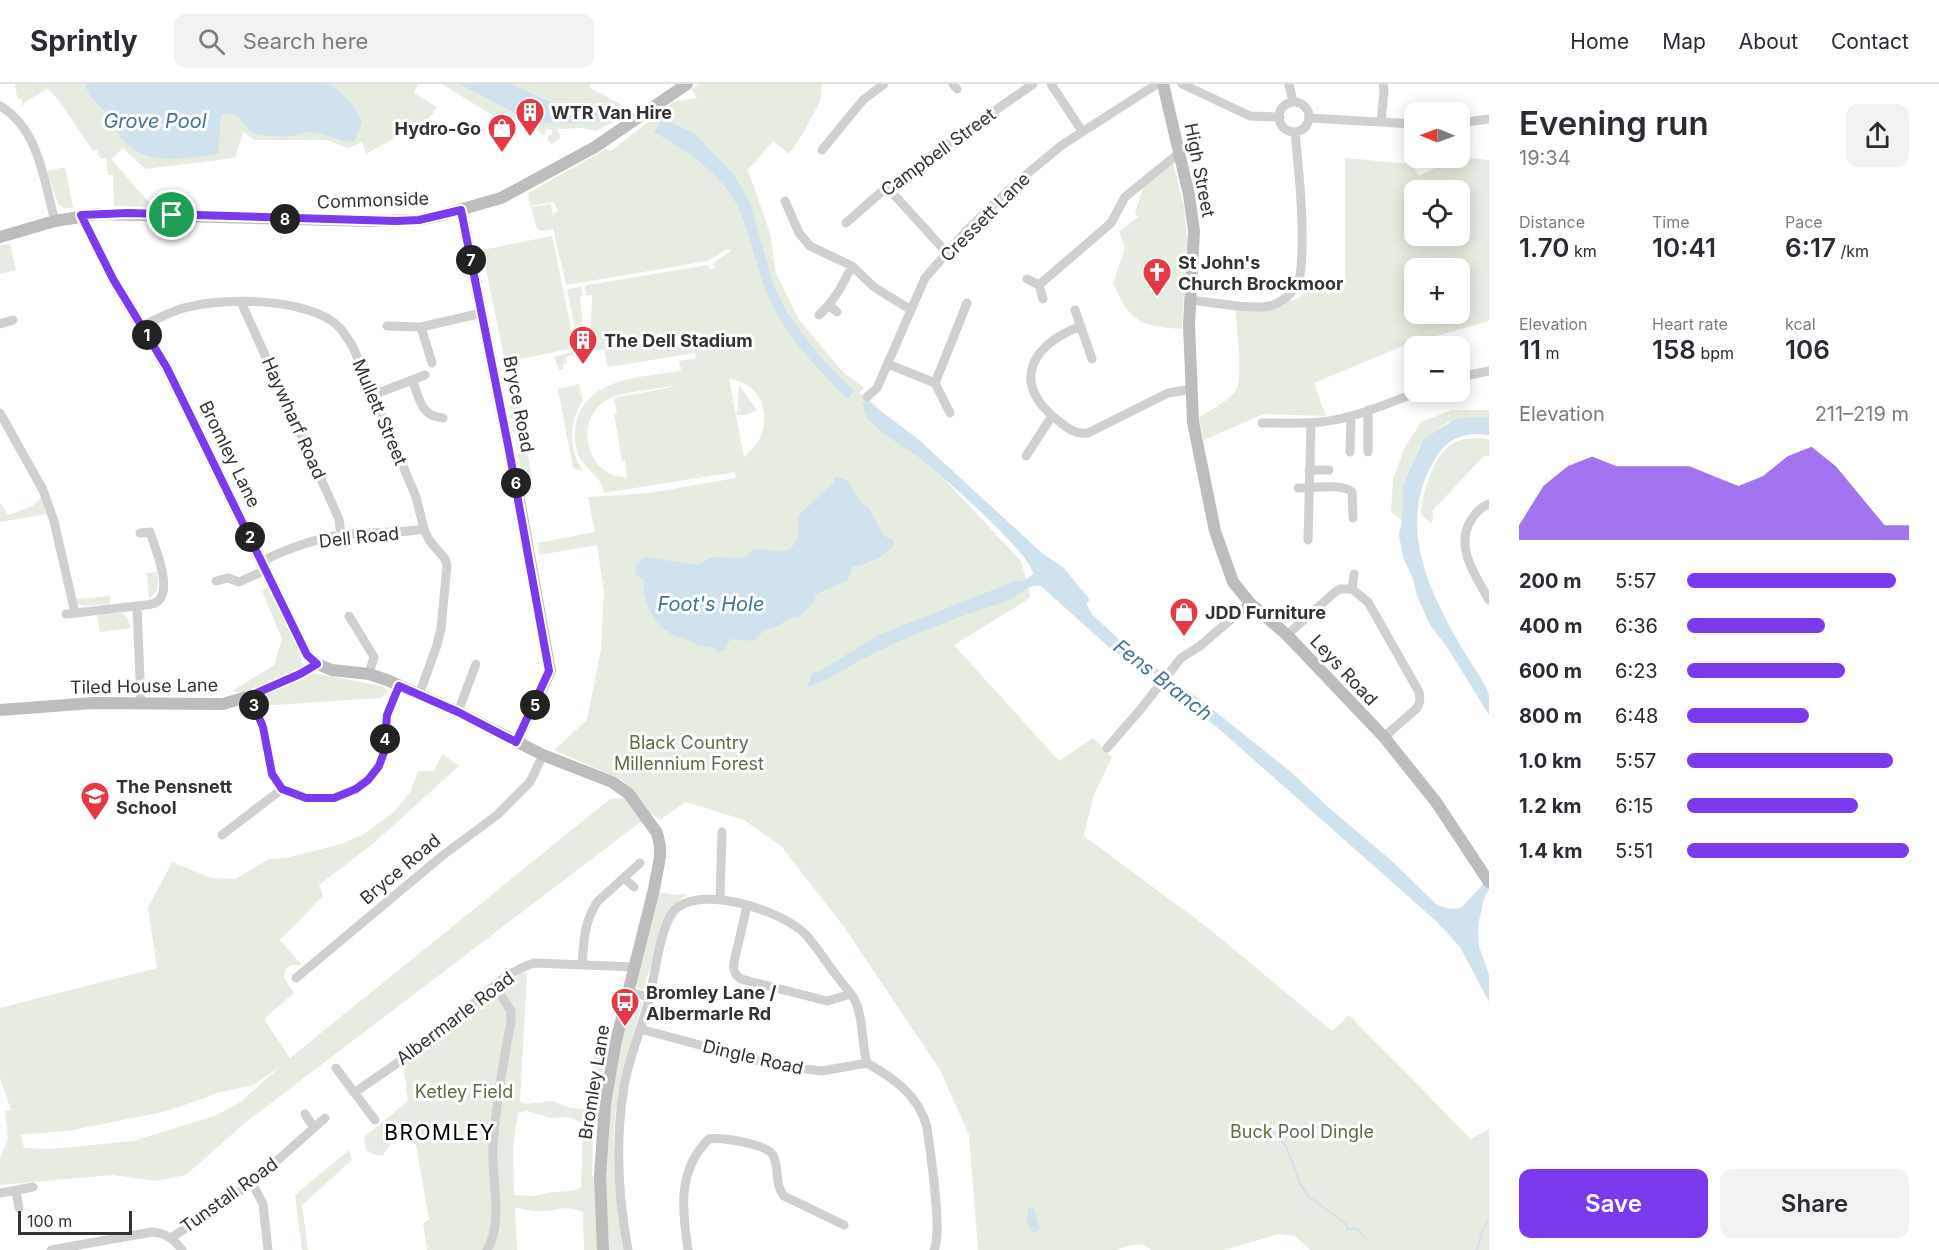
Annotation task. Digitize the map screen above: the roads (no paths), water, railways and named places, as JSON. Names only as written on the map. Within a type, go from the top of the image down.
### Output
[{"type":"street","points":[[484,201],[583,145],[675,84]]},
{"type":"street","points":[[484,201],[501,198],[595,147],[687,84]]},
{"type":"street","points":[[822,150],[863,100],[884,84]]},
{"type":"street","name":"Campbell Street","points":[[846,223],[887,187],[1033,84]]},
{"type":"street","points":[[1051,84],[1082,132]]},
{"type":"street","name":"Cressett Lane","points":[[867,397],[877,388],[926,278],[965,232],[1016,183],[1082,132],[1157,84]]},
{"type":"street","name":"High Street","points":[[1162,84],[1190,195],[1194,231],[1190,300]]},
{"type":"street","points":[[1182,84],[1250,116],[1280,117]]},
{"type":"street","points":[[1289,84],[1293,102]]},
{"type":"street","points":[[1382,122],[1383,84]]},
{"type":"street","points":[[1293,102],[1305,106],[1309,118],[1303,129],[1295,132],[1284,127],[1280,117],[1283,107],[1293,102]]},
{"type":"street","points":[[1,109],[20,124],[32,140],[55,221]]},
{"type":"street","points":[[1309,118],[1404,123]]},
{"type":"street","points":[[1470,122],[1489,119]]},
{"type":"street","points":[[1190,300],[1262,307],[1281,302],[1298,283],[1301,272],[1302,237],[1295,132]]},
{"type":"street","points":[[1039,285],[1111,223],[1125,197],[1179,153]]},
{"type":"street","points":[[887,187],[947,253]]},
{"type":"street","name":"Commonside","points":[[0,237],[81,215],[128,213],[378,221],[419,220],[461,210],[484,201]]},
{"type":"street","points":[[785,201],[799,233],[810,246],[852,266],[874,287],[911,310]]},
{"type":"street","name":"Bryce Road","points":[[461,210],[522,515],[549,671],[516,742]]},
{"type":"street","name":"Bromley Lane","points":[[81,215],[113,279],[167,368],[307,655],[317,664]]},
{"type":"street","points":[[819,315],[840,290],[852,266]]},
{"type":"street","points":[[1027,279],[1039,285],[1043,299]]},
{"type":"street","name":"Leys Road","points":[[1190,300],[1193,422],[1215,531],[1233,582],[1250,603],[1287,635],[1384,737],[1436,802],[1487,879]]},
{"type":"street","name":"Mullett Street","points":[[142,326],[176,310],[217,302],[241,302],[278,303],[304,308],[321,315],[339,327],[353,347],[416,497],[424,529],[429,540],[445,559],[448,572],[436,648],[419,695]]},
{"type":"street","name":"Haywharf Road","points":[[241,302],[339,519],[341,535]]},
{"type":"street","points":[[935,383],[967,303]]},
{"type":"street","points":[[829,304],[837,312]]},
{"type":"street","points":[[1075,310],[1092,359]]},
{"type":"street","points":[[387,326],[421,327],[482,313]]},
{"type":"street","points":[[0,324],[13,320]]},
{"type":"street","points":[[1081,326],[1060,334],[1043,348],[1031,370],[1031,380],[1036,397],[1052,416],[1068,429],[1082,434],[1088,433],[1168,393],[1191,389]]},
{"type":"street","points":[[421,327],[432,363]]},
{"type":"street","points":[[888,364],[935,383],[950,413]]},
{"type":"street","points":[[1470,375],[1489,371]]},
{"type":"street","points":[[373,396],[425,375]]},
{"type":"street","points":[[412,380],[424,411],[431,417],[443,418]]},
{"type":"street","points":[[1267,426],[1351,417],[1404,397]]},
{"type":"street","points":[[1368,410],[1368,452]]},
{"type":"street","points":[[0,413],[43,490],[54,521],[71,613],[136,606],[156,602],[163,595],[165,581],[150,532],[140,533]]},
{"type":"street","points":[[1026,456],[1052,416]]},
{"type":"street","points":[[1350,452],[1351,417]]},
{"type":"street","points":[[1308,540],[1311,423]]},
{"type":"street","points":[[1309,470],[1329,470]]},
{"type":"street","points":[[1298,488],[1349,489],[1352,492],[1353,518]]},
{"type":"street","points":[[1489,504],[1476,512],[1464,538],[1466,553],[1489,600]]},
{"type":"street","name":"Dell Road","points":[[216,581],[228,578],[239,582],[293,547],[341,535],[408,532],[424,529]]},
{"type":"street","points":[[1352,590],[1354,574]]},
{"type":"street","points":[[1287,635],[1340,589],[1352,590],[1368,602],[1419,692],[1420,704],[1384,737]]},
{"type":"street","points":[[1107,748],[1181,657],[1200,646],[1250,603]]},
{"type":"street","points":[[136,606],[141,703]]},
{"type":"street","points":[[349,616],[374,657],[369,674]]},
{"type":"street","points":[[317,664],[332,670],[369,674],[399,686],[458,712],[543,755]]},
{"type":"street","name":"Tiled House Lane","points":[[0,710],[93,702],[223,704],[250,696],[317,664]]},
{"type":"street","points":[[458,712],[476,664]]},
{"type":"street","points":[[250,696],[263,727],[272,774],[282,789],[306,798],[334,798],[356,789],[368,780],[379,766],[384,752],[387,715],[399,686]]},
{"type":"street","name":"Bryce Road","points":[[296,978],[442,856],[497,815],[525,789],[543,755]]},
{"type":"street","name":"Bromley Lane","points":[[543,755],[612,782],[629,795],[659,839],[660,857],[608,1080],[600,1176],[603,1250]]},
{"type":"street","points":[[222,835],[282,789]]},
{"type":"street","points":[[720,899],[717,843],[722,832]]},
{"type":"street","points":[[582,964],[586,922],[597,902],[640,864]]},
{"type":"street","points":[[624,878],[634,887]]},
{"type":"street","name":"Bromley Lane","points":[[628,1250],[618,1164],[619,1125],[624,1085],[667,923],[675,910],[690,901],[720,899],[788,920],[806,934],[854,998],[861,1022],[867,1063]]},
{"type":"street","points":[[747,906],[733,970],[741,979],[827,1001],[850,994]]},
{"type":"street","name":"Albermarle Road","points":[[354,1094],[451,1024],[495,986],[523,967],[534,963],[635,967]]},
{"type":"street","points":[[487,1250],[495,1227],[492,1172],[498,1092],[511,1022],[511,1011],[495,986]]},
{"type":"street","points":[[629,992],[649,997]]},
{"type":"street","name":"Dingle Road","points":[[640,1029],[778,1066],[822,1071],[867,1063]]},
{"type":"street","points":[[867,1063],[899,1083],[914,1098],[924,1116],[938,1236],[934,1250]]},
{"type":"street","points":[[336,1068],[375,1120]]},
{"type":"street","points":[[305,1114],[314,1128]]},
{"type":"street","name":"Tunstall Road","points":[[171,1238],[252,1183],[325,1118]]},
{"type":"street","points":[[687,1250],[683,1195],[687,1175],[699,1149],[710,1139],[729,1139],[769,1151],[774,1157],[779,1189],[784,1196],[834,1215],[844,1225]]},
{"type":"street","points":[[252,1183],[263,1204],[268,1250]]},
{"type":"street","points":[[0,1193],[33,1187]]},
{"type":"street","points":[[16,1191],[19,1208]]},
{"type":"street","points":[[51,1250],[76,1248],[160,1233],[171,1238],[182,1250]]},
{"type":"water","name":"Grove Pool","points":[[86,84],[329,84],[349,101],[357,111],[362,123],[355,141],[345,141],[311,132],[291,136],[272,136],[254,133],[236,116],[227,113],[221,115],[218,152],[215,155],[155,158],[134,150],[125,142],[107,114],[91,97]]},
{"type":"water","points":[[459,84],[511,84],[557,105],[600,113],[603,119],[594,123],[547,123],[527,119]]},
{"type":"water","points":[[663,119],[694,133],[733,174],[749,200],[773,284],[787,313],[820,357],[854,391],[848,399],[804,352],[776,312],[762,280],[739,208],[730,194],[720,181],[696,159],[654,132]]},
{"type":"water","name":"Fens Branch","points":[[866,400],[918,439],[1043,554],[1063,567],[1090,600],[1086,604],[1093,615],[1116,637],[1171,680],[1192,693],[1291,772],[1329,808],[1393,862],[1437,905],[1450,909],[1461,908],[1480,888],[1489,873],[1489,889],[1484,898],[1478,926],[1479,946],[1489,975],[1489,1002],[1460,947],[1436,921],[1219,729],[1178,697],[1155,674],[1113,651],[1041,586],[1031,587],[1009,600],[914,635],[809,687],[807,684],[812,673],[820,671],[879,635],[1016,581],[1024,581],[1033,574],[1017,549],[982,513],[928,465],[869,420],[862,403]]},
{"type":"water","points":[[1489,418],[1489,435],[1465,435],[1451,441],[1435,459],[1424,484],[1418,508],[1417,532],[1428,580],[1438,603],[1488,692],[1489,715],[1447,647],[1430,625],[1403,557],[1399,535],[1402,520],[1403,484],[1423,440],[1455,419]]},
{"type":"water","name":"Foot's Hole","points":[[835,476],[847,480],[862,504],[869,508],[882,533],[893,539],[894,543],[891,548],[882,556],[852,567],[848,580],[816,594],[814,603],[799,617],[790,618],[778,626],[765,629],[754,641],[732,639],[724,650],[718,653],[715,648],[697,645],[682,637],[678,638],[655,620],[644,594],[644,580],[635,574],[636,565],[645,557],[697,565],[713,557],[740,558],[758,549],[786,551],[797,539],[799,515],[834,482]]},
{"type":"water","points":[[1028,1207],[1034,1208],[1040,1228],[1036,1233],[1031,1231],[1027,1220]]},
{"type":"waterway","points":[[1270,1128],[1286,1146],[1300,1183],[1308,1196],[1345,1223],[1348,1229],[1358,1229],[1364,1238]]},
{"type":"waterway","points":[[1477,1250],[1483,1228],[1489,1220]]},
{"type":"place","name":"WTR Van Hire","points":[[530,138]]},
{"type":"place","name":"Hydro-Go","points":[[502,154]]},
{"type":"place","name":"St John's Church Brockmoor","points":[[1157,298]]},
{"type":"place","name":"The Dell Stadium","points":[[583,366]]},
{"type":"place","name":"JDD Furniture","points":[[1184,638]]},
{"type":"place","name":"The Pensnett School","points":[[95,822]]},
{"type":"place","name":"Bromley Lane / Albermarle Rd","points":[[625,1028]]},
{"type":"district","name":"BROMLEY","points":[[440,1132]]},
{"type":"park label","name":"Black Country Millennium Forest","points":[[689,752]]},
{"type":"park label","name":"Ketley Field","points":[[464,1091]]},
{"type":"park label","name":"Buck Pool Dingle","points":[[1302,1131]]}]
